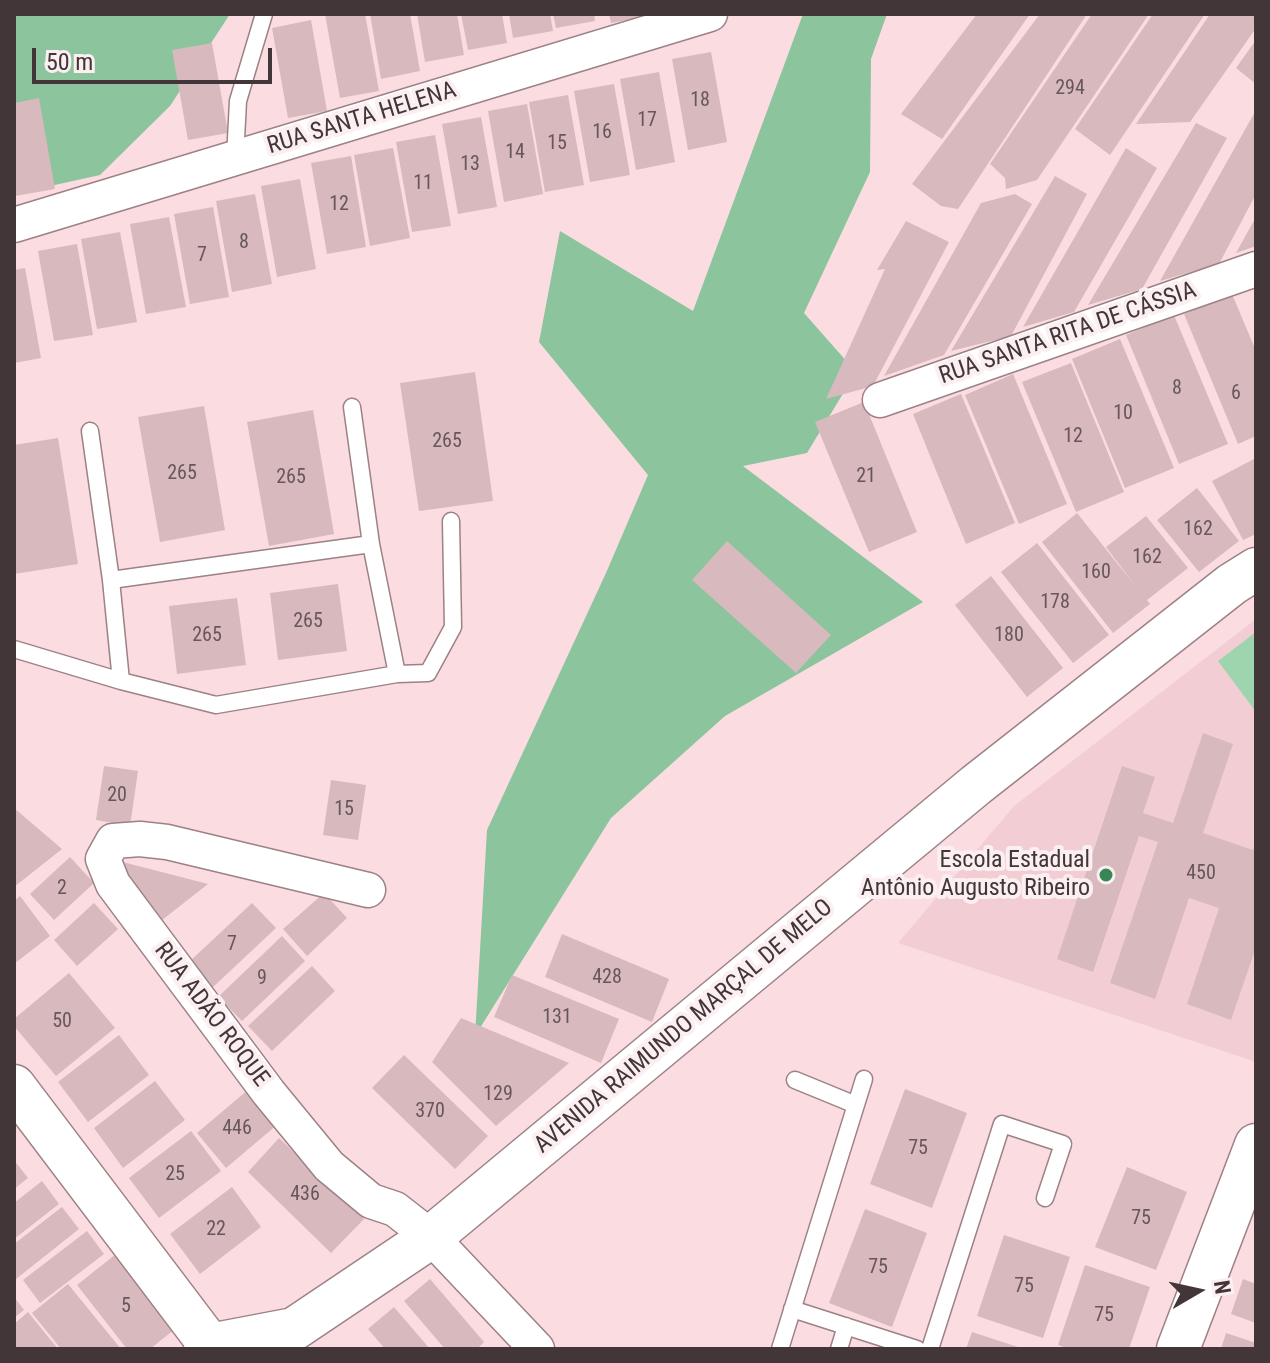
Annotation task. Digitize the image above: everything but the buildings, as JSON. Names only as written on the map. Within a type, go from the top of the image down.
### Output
[{"type":"street","name":"RUA SANTA HELENA","points":[[14,225],[710,14]]},
{"type":"street","name":"RUA SANTA RITA DE CÁSSIA","points":[[880,400],[1256,269]]},
{"type":"street","name":"AVENIDA RAIMUNDO MARÇAL DE MELO","points":[[210,1348],[288,1339],[431,1237],[976,785],[1232,584],[1256,569]]},
{"type":"street","name":"RUA ADÃO ROQUE","points":[[368,890],[167,842],[140,839],[113,841],[103,859],[113,884],[269,1093],[329,1166],[371,1201],[395,1209],[431,1237],[537,1349]]},
{"type":"street","points":[[14,1086],[210,1348]]},
{"type":"street","points":[[1178,1349],[1256,1145]]},
{"type":"lane","points":[[235,158],[238,101],[264,14]]},
{"type":"lane","points":[[352,407],[371,544],[397,674]]},
{"type":"lane","points":[[90,431],[111,580],[121,681]]},
{"type":"lane","points":[[14,649],[216,705],[397,674],[428,673],[453,627],[451,521]]},
{"type":"lane","points":[[111,580],[371,544]]},
{"type":"lane","points":[[780,1349],[864,1079]]},
{"type":"lane","points":[[795,1080],[856,1105]]},
{"type":"lane","points":[[930,1349],[1002,1124],[1063,1144],[1045,1198]]},
{"type":"lane","points":[[792,1309],[917,1349]]},
{"type":"lane","points":[[839,1349],[846,1326]]},
{"type":"shaded area","name":"Escola Estadual Antônio Augusto Ribeiro","points":[[1256,619],[1256,1062],[898,943],[1014,806]]},
{"type":"green space","points":[[14,14],[230,14],[170,106],[100,175],[14,194]]},
{"type":"green space","points":[[803,14],[887,14],[871,59],[870,172],[804,313],[856,372],[807,453],[743,466],[923,602],[725,716],[611,818],[475,1036],[487,830],[648,475],[539,342],[560,231],[693,311]]},
{"type":"green space","points":[[1256,632],[1256,712],[1218,661]]},
{"type":"place","name":"Escola Estadual Antônio Augusto Ribeiro","points":[[1106,875]]}]
